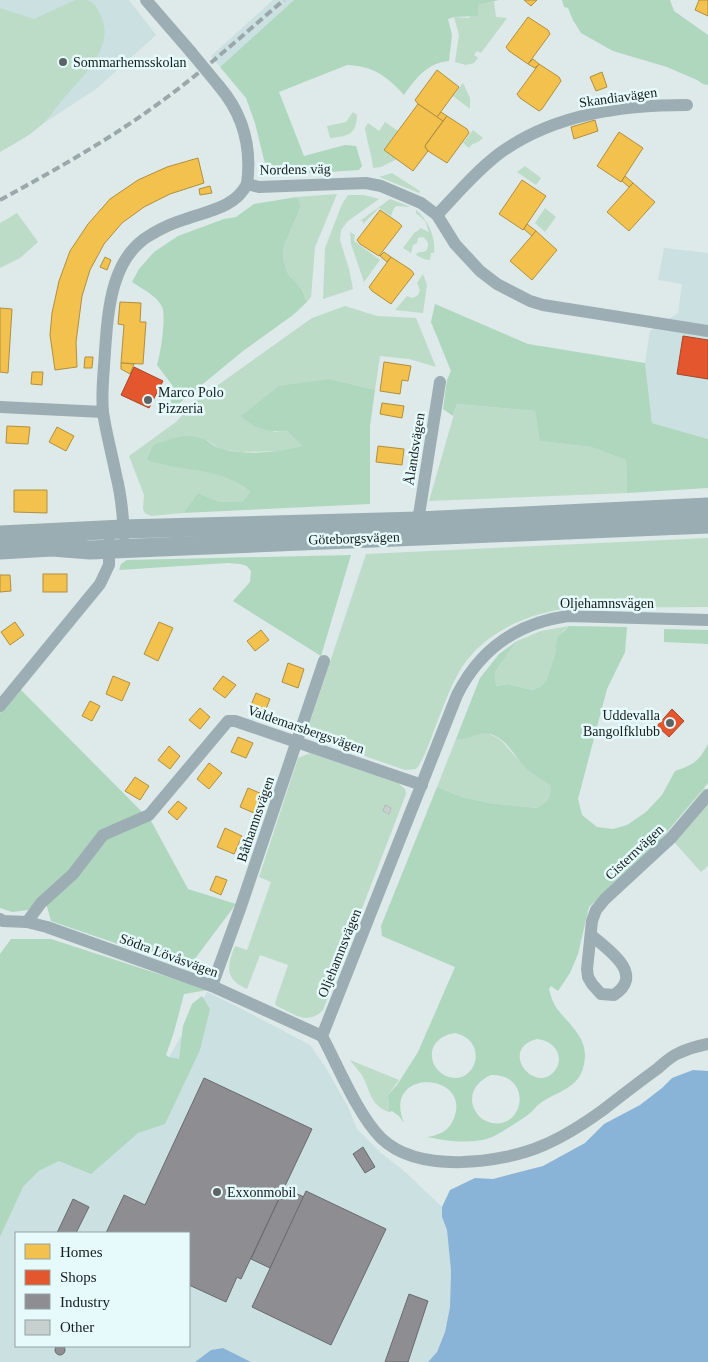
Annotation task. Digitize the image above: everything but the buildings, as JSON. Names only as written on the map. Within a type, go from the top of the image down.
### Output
[{"type":"main road","name":"Göteborgsvägen","points":[[0,550],[52,547],[90,550],[116,539],[418,521],[708,508]]},
{"type":"main road","name":"Göteborgsvägen","points":[[0,535],[116,539],[708,524]]},
{"type":"street","points":[[146,0],[230,98],[238,112],[248,155],[247,184]]},
{"type":"street","name":"Skandiavägen","points":[[436,215],[467,182],[500,154],[518,141],[544,129],[584,115],[628,107],[687,105]]},
{"type":"street","name":"Nordens väg","points":[[116,539],[118,483],[104,412],[102,389],[108,314],[114,286],[125,260],[137,245],[150,235],[182,220],[228,204],[243,191],[247,184],[259,187],[366,183],[381,186],[421,203],[436,215],[455,244],[467,258],[497,284],[523,298],[543,305],[708,330]]},
{"type":"street","name":"Ålandsvägen","points":[[418,521],[440,382]]},
{"type":"street","points":[[0,407],[104,412]]},
{"type":"street","points":[[0,706],[100,584],[109,566],[116,539]]},
{"type":"street","name":"Oljehamnsvägen","points":[[322,1036],[462,684],[479,660],[501,640],[539,622],[568,616],[708,620]]},
{"type":"street","name":"Båthamnsvägen","points":[[212,986],[244,900],[324,661]]},
{"type":"street","name":"Valdemarsbergsvägen","points":[[27,922],[41,903],[73,874],[103,835],[149,815],[228,721],[235,721],[297,741],[422,785]]},
{"type":"street","name":"Cisternvägen","points":[[591,935],[592,921],[596,910],[605,899],[671,838],[708,795]]},
{"type":"street","name":"Södra Lövåsvägen","points":[[1,923],[27,922],[66,934],[212,986],[322,1036]]},
{"type":"street","points":[[322,1036],[372,1129],[394,1148],[412,1156],[432,1161],[492,1159],[530,1151],[545,1145],[601,1111],[678,1054],[708,1044]]},
{"type":"shaded area","name":"Sommarhemsskolan","points":[[0,0],[129,0],[156,35],[96,89],[0,152]]},
{"type":"shaded area","points":[[273,0],[294,0],[220,67],[211,56]]},
{"type":"shaded area","points":[[664,248],[708,253],[708,439],[652,423],[645,363],[650,331],[678,313],[682,284],[658,280]]},
{"type":"shaded area","points":[[207,992],[236,1006],[310,1045],[326,1068],[348,1107],[357,1129],[442,1207],[442,1217],[447,1230],[451,1271],[450,1307],[445,1332],[437,1352],[428,1362],[251,1362],[223,1348],[211,1350],[195,1362],[0,1362],[0,1237],[23,1187],[39,1171],[59,1161],[169,1057]]},
{"type":"green space","name":"Sommarhemsskolan","points":[[75,0],[92,2],[101,16],[104,27],[104,39],[101,50],[88,71],[43,124],[0,152],[0,8],[34,19]]},
{"type":"green space","points":[[294,0],[499,0],[478,5],[478,16],[448,19],[452,35],[449,61],[441,62],[428,68],[404,95],[392,82],[379,73],[364,67],[347,65],[279,92],[304,156],[345,145],[356,146],[362,166],[359,170],[268,176],[255,123],[246,98],[220,67]]},
{"type":"green space","points":[[562,0],[670,0],[674,11],[708,35],[708,85],[667,67],[613,51],[581,33],[568,8],[564,7]]},
{"type":"green space","points":[[494,1],[496,17],[507,18],[481,53],[477,51],[474,55],[478,58],[474,63],[466,65],[455,62],[459,35],[454,17],[469,18],[478,5]]},
{"type":"green space","points":[[463,83],[470,98],[470,109],[453,96]]},
{"type":"green space","points":[[353,112],[357,115],[353,131],[347,135],[330,138],[327,126],[346,122]]},
{"type":"green space","points":[[385,122],[398,131],[384,150],[397,159],[381,167],[373,168],[365,128],[368,123],[379,131]]},
{"type":"green space","points":[[473,130],[483,138],[469,148],[463,143]]},
{"type":"green space","points":[[525,166],[541,178],[536,185],[517,172]]},
{"type":"green space","points":[[392,173],[420,191],[419,193],[379,177]]},
{"type":"green space","points":[[337,194],[315,247],[311,297],[307,302],[301,288],[288,274],[283,259],[284,246],[301,206],[297,197]]},
{"type":"green space","points":[[348,195],[364,195],[379,199],[348,221],[341,230],[340,240],[353,289],[323,299],[325,248],[342,204]]},
{"type":"green space","points":[[297,197],[301,206],[284,246],[283,259],[288,274],[301,288],[307,302],[293,315],[243,351],[170,411],[172,385],[157,365],[162,338],[163,310],[155,297],[132,282],[139,269],[154,252],[178,236],[224,219],[236,217],[254,204]]},
{"type":"green space","points":[[390,199],[411,207],[396,206],[391,216],[379,208],[363,224],[363,221],[360,221]]},
{"type":"green space","points":[[545,208],[556,217],[545,232],[535,223]]},
{"type":"green space","points":[[416,210],[420,214],[425,221],[416,213]]},
{"type":"green space","points":[[17,213],[38,242],[20,258],[0,268],[0,223]]},
{"type":"green space","points":[[425,221],[434,241],[434,253],[431,253],[430,260],[416,255],[427,249],[428,243],[423,237],[418,238],[417,243],[413,245],[411,253],[403,248],[415,232],[420,228],[429,232]]},
{"type":"green space","points":[[350,232],[355,235],[354,241],[380,260],[364,282],[351,244]]},
{"type":"green space","points":[[423,274],[427,285],[423,313],[395,310],[407,296],[413,298],[418,295],[420,290],[417,283]]},
{"type":"green space","points":[[435,304],[528,344],[645,363],[652,423],[708,439],[708,488],[627,493],[626,460],[591,447],[540,441],[535,411],[457,404],[453,416],[443,409],[447,380],[451,371],[431,322]]},
{"type":"green space","points":[[345,306],[377,316],[416,318],[436,367],[409,359],[380,356],[375,390],[330,379],[273,432],[287,431],[304,446],[279,451],[241,452],[220,449],[207,440],[153,445],[146,460],[225,477],[238,483],[250,492],[243,501],[220,502],[198,493],[183,513],[151,516],[145,513],[143,509],[144,495],[129,456],[176,422],[197,400],[312,318]]},
{"type":"green space","points":[[330,379],[375,390],[370,426],[370,504],[183,513],[198,493],[220,502],[243,501],[250,492],[238,483],[213,473],[146,460],[153,445],[186,436],[199,437],[216,447],[253,453],[303,446],[287,431],[262,429],[251,424],[241,416],[279,386]]},
{"type":"green space","points":[[457,404],[535,411],[541,441],[591,447],[626,460],[627,493],[429,501]]},
{"type":"green space","points":[[708,538],[708,607],[570,608],[555,610],[524,619],[483,643],[458,673],[426,752],[416,769],[405,770],[313,738],[309,734],[308,728],[366,554]]},
{"type":"green space","points":[[351,555],[321,656],[233,601],[250,582],[251,571],[247,566],[228,563],[119,570],[121,564],[127,560]]},
{"type":"green space","points":[[569,626],[563,631],[556,644],[556,651],[546,681],[540,687],[532,690],[508,684],[496,686],[495,672],[517,641],[541,631]]},
{"type":"green space","points":[[569,626],[627,627],[625,652],[607,689],[578,799],[582,815],[597,827],[613,829],[627,825],[646,812],[662,795],[675,771],[695,762],[708,744],[708,783],[656,845],[589,907],[578,954],[570,973],[558,991],[551,986],[549,989],[552,1000],[579,1036],[584,1048],[584,1065],[577,1079],[567,1088],[542,1102],[528,1115],[492,1137],[468,1142],[427,1137],[443,1132],[450,1126],[454,1118],[456,1103],[451,1092],[440,1085],[427,1082],[414,1085],[405,1092],[400,1105],[404,1123],[399,1116],[392,1111],[389,1112],[388,1095],[397,1085],[418,1052],[455,967],[382,936],[381,926],[437,787],[462,797],[489,803],[537,808],[548,799],[550,785],[527,769],[496,736],[485,733],[464,739],[456,739],[480,678],[499,654],[517,641],[495,672],[496,686],[508,684],[532,690],[540,687],[546,681],[556,651],[558,637]],"holes":[[[455,1033],[466,1038],[473,1045],[476,1053],[475,1062],[471,1070],[465,1075],[456,1078],[446,1076],[440,1072],[436,1068],[432,1056],[436,1042],[445,1036]],[[537,1039],[552,1045],[556,1049],[559,1058],[556,1069],[548,1076],[539,1078],[531,1075],[524,1069],[520,1061],[520,1052],[526,1044]],[[491,1075],[504,1077],[514,1083],[518,1091],[520,1101],[517,1110],[512,1118],[503,1123],[492,1123],[485,1120],[479,1116],[473,1106],[472,1095],[474,1090]]]},
{"type":"green space","points":[[664,629],[708,630],[708,644],[664,642]]},
{"type":"green space","points":[[19,688],[143,813],[100,830],[68,872],[28,910],[12,912],[0,908],[0,713]]},
{"type":"green space","points":[[480,732],[494,736],[502,741],[517,758],[550,785],[549,795],[544,804],[538,808],[489,803],[462,797],[437,787],[456,739]]},
{"type":"green space","points":[[310,753],[398,783],[405,789],[406,794],[323,1010],[317,1015],[306,1018],[295,1015],[277,1006],[275,1003],[288,965],[260,955],[247,989],[234,981],[229,971],[229,966],[235,946],[247,950],[271,882],[259,877],[298,758]]},
{"type":"green space","points":[[704,788],[708,792],[708,866],[701,872],[667,834]]},
{"type":"green space","points":[[150,819],[188,889],[236,904],[188,968],[51,921],[46,903],[103,839]]},
{"type":"green space","points":[[11,939],[51,939],[208,990],[184,994],[166,1055],[169,1057],[179,1059],[183,1026],[192,1004],[202,996],[210,1009],[200,1050],[165,1124],[138,1133],[91,1174],[59,1161],[39,1171],[23,1187],[0,1237],[0,954]]},
{"type":"green space","points":[[350,1060],[399,1080],[388,1095],[389,1112],[378,1106],[375,1102],[363,1076]]},
{"type":"water","points":[[693,1070],[708,1071],[708,1362],[428,1362],[437,1352],[445,1332],[450,1307],[451,1271],[447,1230],[442,1217],[442,1207],[450,1190],[475,1178],[493,1179],[543,1166],[585,1143],[604,1124],[640,1105],[672,1078]]},
{"type":"water","points":[[223,1348],[251,1362],[195,1362],[211,1350]]},
{"type":"railway","points":[[0,200],[85,152],[146,112],[196,75],[284,0]]},
{"type":"place","name":"Sommarhemsskolan","points":[[63,62]]},
{"type":"place","name":"Marco Polo Pizzeria","points":[[148,400]]},
{"type":"place","name":"Uddevalla Bangolfklubb","points":[[670,723]]},
{"type":"place","name":"Exxonmobil","points":[[217,1192]]}]
